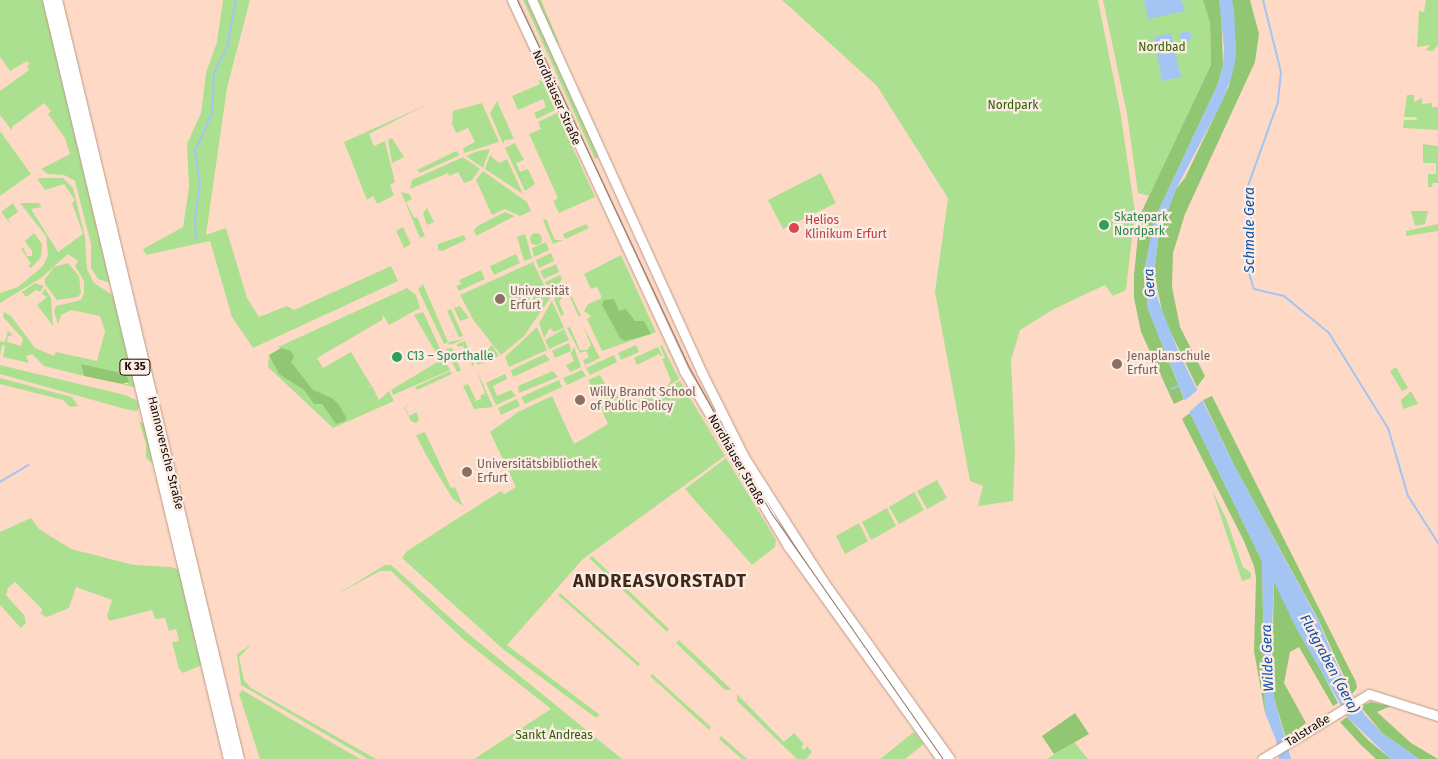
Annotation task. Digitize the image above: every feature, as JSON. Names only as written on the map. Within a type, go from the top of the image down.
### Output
[{"type":"highway","name":"Hannoversche Straße","points":[[48,0],[228,758]]},
{"type":"highway","name":"Hannoversche Straße","points":[[57,0],[239,759]]},
{"type":"main road","name":"Nordhäuser Straße","points":[[512,0],[684,371],[788,546],[941,759]]},
{"type":"main road","name":"Nordhäuser Straße","points":[[532,0],[702,374],[744,457],[823,581],[950,759]]},
{"type":"main road","name":"Talstraße","points":[[1264,758],[1360,698],[1375,695],[1438,716]]},
{"type":"green space","points":[[0,0],[43,0],[110,283],[98,279],[91,268],[91,244],[75,181],[64,175],[48,174],[41,169],[70,154],[65,138],[48,114],[51,111],[44,103],[12,127],[12,131],[0,115],[0,91],[29,70],[27,66],[30,64],[27,61],[10,71],[0,57]]},
{"type":"green space","points":[[223,0],[250,0],[227,88],[206,235],[226,228],[247,298],[259,317],[287,306],[294,310],[391,266],[398,281],[253,348],[232,317],[210,241],[146,255],[143,249],[183,227],[189,187],[187,144],[201,113],[206,73],[217,42]]},
{"type":"green space","points":[[523,0],[528,0],[599,157],[595,159]]},
{"type":"green space","points":[[535,0],[541,0],[559,43],[555,43]]},
{"type":"green space","name":"Nordpark","points":[[782,0],[1098,0],[1120,110],[1135,212],[1126,290],[1113,296],[1105,285],[1054,309],[1020,330],[1011,360],[1015,449],[1013,501],[978,506],[983,486],[970,481],[935,292],[948,198],[877,86]]},
{"type":"green space","name":"Nordbad","points":[[1103,0],[1203,0],[1210,23],[1211,65],[1149,196],[1138,193],[1127,114]]},
{"type":"green space","points":[[1203,0],[1219,0],[1221,5],[1223,66],[1217,86],[1155,218],[1144,272],[1148,309],[1184,399],[1174,404],[1141,332],[1134,298],[1134,275],[1140,215],[1211,65],[1210,23]]},
{"type":"green space","points":[[1232,0],[1250,0],[1259,34],[1255,62],[1185,214],[1173,253],[1172,287],[1180,327],[1205,376],[1197,387],[1163,316],[1154,272],[1159,233],[1176,189],[1185,178],[1229,86],[1236,53]]},
{"type":"green space","points":[[1426,0],[1438,0],[1438,45],[1433,51],[1426,50],[1430,45],[1417,47],[1419,11],[1424,12]]},
{"type":"green space","points":[[538,80],[542,81],[555,110],[537,119],[534,113],[546,107],[543,99],[518,110],[512,96],[540,84]]},
{"type":"green space","points":[[1407,95],[1414,95],[1414,102],[1422,98],[1422,104],[1432,103],[1432,107],[1438,107],[1438,130],[1403,128],[1404,120],[1417,120],[1416,117],[1404,117]]},
{"type":"green space","points":[[497,101],[514,139],[505,140],[503,144],[490,113]]},
{"type":"green space","points":[[482,103],[499,142],[464,153],[463,148],[475,142],[468,128],[456,133],[452,124],[453,111]]},
{"type":"green space","points":[[428,104],[369,134],[374,146],[385,141],[395,182],[390,185],[394,195],[391,197],[377,204],[373,196],[367,200],[344,142]]},
{"type":"green space","points":[[557,113],[595,197],[559,213],[553,201],[558,198],[529,134],[541,129],[538,122]]},
{"type":"green space","points":[[0,131],[31,174],[0,196]]},
{"type":"green space","points":[[392,138],[404,157],[392,163],[388,140]]},
{"type":"green space","points":[[515,143],[524,160],[516,163],[520,172],[528,169],[535,184],[525,191],[505,148]]},
{"type":"green space","points":[[1423,144],[1438,146],[1438,183],[1433,183],[1432,187],[1428,187],[1428,174],[1436,174],[1436,163],[1423,163]]},
{"type":"green space","points":[[490,149],[483,168],[466,156],[478,151]]},
{"type":"green space","points":[[456,151],[460,155],[420,173],[417,170]]},
{"type":"green space","points":[[490,155],[499,163],[507,159],[523,194],[485,169]]},
{"type":"green space","points":[[463,157],[480,169],[472,180],[464,183],[458,172],[449,176],[448,173],[410,189],[412,180]]},
{"type":"green space","points":[[483,171],[527,202],[531,211],[520,216],[505,209],[492,215],[476,180]]},
{"type":"green space","points":[[821,173],[836,203],[783,229],[768,200]]},
{"type":"green space","points":[[63,178],[73,188],[85,237],[87,269],[94,283],[114,296],[136,388],[122,384],[128,384],[125,374],[81,364],[84,376],[44,366],[32,354],[26,356],[29,363],[3,357],[5,346],[2,345],[0,356],[0,341],[5,342],[8,331],[13,335],[8,336],[7,342],[21,346],[23,339],[3,317],[4,312],[11,316],[35,348],[54,356],[56,352],[97,361],[105,331],[100,316],[71,310],[61,315],[58,324],[54,311],[56,306],[81,300],[84,293],[84,281],[75,266],[78,261],[68,254],[41,278],[0,303],[0,293],[18,287],[43,266],[48,255],[46,236],[20,203],[39,203],[42,207],[31,209],[58,252],[83,234],[72,203],[75,200],[64,184],[45,190],[37,179]]},
{"type":"green space","points":[[401,192],[409,194],[412,199],[406,202],[414,218],[417,217],[425,236],[420,238]]},
{"type":"green space","points":[[13,203],[18,212],[8,219],[11,225],[1,212]]},
{"type":"green space","points":[[427,208],[434,222],[427,225],[423,213]]},
{"type":"green space","points":[[1411,211],[1428,211],[1425,224],[1415,226]]},
{"type":"green space","points":[[505,212],[515,216],[476,236],[474,230],[479,225]]},
{"type":"green space","points":[[546,219],[555,240],[563,240],[553,244],[543,220]]},
{"type":"green space","points":[[586,224],[589,228],[565,239],[563,234]]},
{"type":"green space","points":[[1438,224],[1438,231],[1406,236],[1406,231]]},
{"type":"green space","points":[[403,227],[411,244],[404,248],[396,231]]},
{"type":"green space","points":[[17,230],[25,241],[34,233],[42,244],[41,257],[31,268],[28,266],[31,263],[21,249],[23,247],[27,256],[32,256],[32,251]]},
{"type":"green space","points":[[534,233],[538,233],[542,239],[538,245],[534,245],[530,241],[530,237]]},
{"type":"green space","points":[[525,234],[532,258],[524,261],[517,237]]},
{"type":"green space","points":[[464,235],[466,240],[442,251],[438,250],[438,244]]},
{"type":"green space","points":[[546,242],[549,250],[534,257],[532,248]]},
{"type":"green space","points":[[551,253],[554,261],[539,268],[536,260]]},
{"type":"green space","points":[[516,254],[520,263],[494,275],[490,266]]},
{"type":"green space","points":[[621,255],[656,332],[602,351],[587,319],[591,316],[584,311],[588,304],[602,298],[597,287],[591,289],[584,274]]},
{"type":"green space","points":[[533,262],[550,298],[524,336],[501,355],[474,321],[460,295]]},
{"type":"green space","points":[[68,263],[79,276],[81,293],[78,297],[57,300],[45,284],[45,279],[54,267]]},
{"type":"green space","points":[[556,264],[559,272],[544,279],[540,271]]},
{"type":"green space","points":[[481,270],[485,279],[459,291],[456,286],[461,284],[459,280]]},
{"type":"green space","points":[[560,275],[562,279],[552,295],[545,282]]},
{"type":"green space","points":[[565,282],[581,316],[579,317],[570,297],[563,296],[559,302],[564,314],[561,316],[554,299]]},
{"type":"green space","points":[[35,283],[44,286],[40,292],[36,290],[26,297],[22,292]]},
{"type":"green space","points":[[423,284],[448,342],[444,344],[418,289]]},
{"type":"green space","points":[[45,288],[51,298],[53,326],[37,305],[47,297],[42,294]]},
{"type":"green space","points":[[407,288],[416,295],[420,308],[389,325],[383,315],[382,320],[317,358],[323,368],[351,352],[371,385],[368,388],[372,386],[379,400],[389,391],[394,401],[333,428],[268,367],[269,355],[284,376],[304,390],[313,402],[322,404],[335,422],[336,402],[313,391],[290,362],[291,353],[278,347]]},
{"type":"green space","points":[[614,299],[619,311],[626,309],[635,321],[644,321],[651,334],[625,341],[620,338],[602,305],[604,300]]},
{"type":"green space","points":[[552,301],[564,328],[554,332],[550,328],[544,338],[539,323]]},
{"type":"green space","points":[[460,306],[469,318],[460,321],[454,308]]},
{"type":"green space","points":[[451,309],[463,336],[459,337],[447,311]]},
{"type":"green space","points":[[423,312],[443,355],[439,358],[414,315]]},
{"type":"green space","points":[[582,324],[600,358],[585,365],[583,360],[589,357],[586,351],[580,353],[567,328],[570,327],[580,350],[587,350],[591,345]]},
{"type":"green space","points":[[537,327],[547,350],[509,367],[505,357]]},
{"type":"green space","points":[[564,329],[569,340],[549,349],[545,340]]},
{"type":"green space","points":[[464,339],[450,345],[448,342]]},
{"type":"green space","points":[[465,341],[474,363],[473,367],[463,346],[458,347],[457,344]]},
{"type":"green space","points":[[569,343],[571,351],[555,358],[552,351]]},
{"type":"green space","points":[[492,345],[499,356],[478,365],[477,362]]},
{"type":"green space","points":[[636,345],[639,352],[621,360],[618,353]]},
{"type":"green space","points":[[662,345],[679,379],[667,387],[671,380],[662,359],[665,358],[660,346]]},
{"type":"green space","points":[[574,347],[581,367],[570,372],[566,365],[574,361],[571,354]]},
{"type":"green space","points":[[658,347],[663,357],[659,354],[637,365],[634,358]]},
{"type":"green space","points":[[281,348],[291,351],[294,357],[291,362],[313,390],[332,398],[339,405],[346,417],[345,421],[336,424],[322,404],[314,404],[304,390],[279,374],[269,355]]},
{"type":"green space","points":[[452,348],[461,371],[457,372],[446,349]]},
{"type":"green space","points":[[545,354],[550,360],[513,377],[511,370]]},
{"type":"green space","points":[[614,355],[617,362],[590,375],[586,368]]},
{"type":"green space","points":[[444,358],[450,370],[393,395],[391,390]]},
{"type":"green space","points":[[81,364],[126,374],[129,382],[122,384],[84,376]]},
{"type":"green space","points":[[0,365],[125,395],[138,401],[139,407],[137,411],[125,409],[0,374]]},
{"type":"green space","points":[[1396,367],[1408,388],[1402,391],[1390,371]]},
{"type":"green space","points":[[476,370],[493,407],[474,409],[463,386],[468,384],[476,400],[473,402],[481,399],[480,396],[485,393]]},
{"type":"green space","points":[[582,370],[586,376],[567,385],[563,378]]},
{"type":"green space","points":[[450,371],[452,374],[417,390],[415,387]]},
{"type":"green space","points":[[553,371],[558,377],[519,393],[518,386]]},
{"type":"green space","points":[[505,374],[507,379],[493,386],[497,396],[511,390],[516,396],[496,405],[486,383]]},
{"type":"green space","points":[[600,375],[613,398],[622,394],[627,406],[680,381],[725,456],[583,559],[507,645],[600,715],[596,718],[503,649],[402,558],[407,551],[501,491],[504,494],[516,487],[490,432],[518,412],[552,396],[574,444],[608,424],[588,380]]},
{"type":"green space","points":[[0,378],[72,397],[78,406],[70,407],[63,400],[0,384]]},
{"type":"green space","points":[[559,380],[562,387],[525,404],[521,397]]},
{"type":"green space","points":[[1411,391],[1418,404],[1403,409],[1401,400]]},
{"type":"green space","points":[[1212,396],[1356,682],[1357,688],[1352,694],[1318,619],[1235,467],[1203,400]]},
{"type":"green space","points":[[517,399],[520,406],[501,415],[498,408]]},
{"type":"green space","points":[[413,401],[405,407],[409,416],[417,412],[419,421],[415,423],[411,421],[404,407]]},
{"type":"green space","points":[[1190,413],[1262,561],[1265,713],[1254,651],[1256,578],[1254,566],[1243,539],[1182,419]]},
{"type":"green space","points":[[139,421],[144,424],[154,460],[152,463],[146,458],[146,444]]},
{"type":"green space","points":[[425,432],[451,488],[455,487],[463,506],[453,499],[426,455],[416,435]]},
{"type":"green space","points":[[726,458],[776,540],[775,547],[752,565],[685,489]]},
{"type":"green space","points":[[937,480],[947,498],[927,509],[917,491]]},
{"type":"green space","points":[[1212,490],[1226,518],[1243,567],[1251,573],[1251,578],[1242,581]]},
{"type":"green space","points":[[914,492],[924,510],[899,524],[889,507]]},
{"type":"green space","points":[[887,508],[896,526],[871,540],[862,522]]},
{"type":"green space","points":[[31,518],[39,529],[71,549],[134,565],[171,567],[179,570],[202,665],[183,673],[179,669],[172,642],[179,641],[176,629],[169,631],[165,618],[155,619],[152,610],[109,621],[107,616],[112,600],[76,587],[69,608],[47,617],[41,614],[42,609],[15,582],[8,588],[6,595],[24,615],[26,623],[21,628],[0,605],[0,532]]},
{"type":"green space","points":[[859,523],[868,541],[845,554],[836,536]]},
{"type":"green space","points":[[592,556],[669,629],[667,632],[589,558]]},
{"type":"green space","name":"Sankt Andreas","points":[[385,565],[391,565],[466,632],[622,759],[474,759],[551,709],[464,640],[391,571],[380,571],[334,596]]},
{"type":"green space","points":[[1274,581],[1338,703],[1333,706],[1299,647],[1290,652],[1284,683],[1306,723],[1286,738],[1274,698],[1272,673]]},
{"type":"green space","points":[[560,593],[640,664],[638,666],[558,595]]},
{"type":"green space","points":[[679,640],[732,690],[725,690],[676,643]]},
{"type":"green space","points":[[252,644],[239,657],[244,680],[251,688],[376,759],[368,759],[241,685],[237,654]]},
{"type":"green space","points":[[652,674],[711,727],[709,730],[650,676]]},
{"type":"green space","points":[[242,690],[360,759],[260,759],[239,694]]},
{"type":"green space","points":[[737,694],[784,742],[794,733],[804,744],[801,747],[804,750],[807,746],[812,752],[806,759],[797,759],[737,701]]},
{"type":"green space","points":[[1371,702],[1391,706],[1377,712],[1411,743],[1438,759],[1419,759],[1382,733],[1360,706]]},
{"type":"green space","points":[[1075,713],[1089,734],[1054,754],[1042,736]]},
{"type":"green space","points":[[1347,717],[1368,740],[1391,759],[1376,759],[1360,744],[1340,722]]},
{"type":"green space","points":[[914,732],[924,744],[919,748],[905,759],[880,759]]},
{"type":"green space","points":[[721,736],[747,759],[742,759],[719,739]]},
{"type":"green space","points":[[1074,742],[1088,759],[1047,759]]},
{"type":"water","points":[[1144,0],[1181,0],[1185,11],[1148,19]]},
{"type":"water","points":[[1219,0],[1232,0],[1234,9],[1236,53],[1233,72],[1223,100],[1176,189],[1159,233],[1154,272],[1158,300],[1180,355],[1235,467],[1318,620],[1345,683],[1365,715],[1382,733],[1419,759],[1391,759],[1349,719],[1297,630],[1274,582],[1271,650],[1274,698],[1291,759],[1279,759],[1276,740],[1265,713],[1262,561],[1190,413],[1148,309],[1144,272],[1155,218],[1217,86],[1223,66],[1224,47]]},
{"type":"water","points":[[1185,30],[1191,36],[1185,42],[1179,36]]},
{"type":"water","points":[[1171,33],[1181,77],[1162,81],[1154,37]]},
{"type":"pier","points":[[1200,388],[1205,398],[1187,414],[1183,402]]},
{"type":"waterway","points":[[196,240],[195,219],[200,184],[195,151],[212,113],[214,73],[227,47],[236,0]]},
{"type":"waterway","name":"Schmale Gera","points":[[1263,0],[1281,72],[1278,102],[1248,186],[1253,238],[1249,273],[1254,289],[1284,296],[1329,333],[1388,428],[1408,496],[1438,543]]},
{"type":"waterway","points":[[1172,389],[1181,384]]},
{"type":"waterway","points":[[0,482],[28,465]]},
{"type":"tram line","points":[[517,0],[689,367],[736,453],[772,514],[943,759]]},
{"type":"place","name":"Skatepark Nordpark","points":[[1104,225]]},
{"type":"place","name":"Helios Klinikum Erfurt","points":[[794,228]]},
{"type":"place","name":"Universität Erfurt","points":[[500,299]]},
{"type":"place","name":"C13 – Sporthalle","points":[[397,357]]},
{"type":"place","name":"Jenaplanschule Erfurt","points":[[1117,364]]},
{"type":"place","name":"Willy Brandt School of Public Policy","points":[[580,400]]},
{"type":"place","name":"Universitätsbibliothek Erfurt","points":[[467,472]]},
{"type":"district","name":"ANDREASVORSTADT","points":[[660,581]]},
{"type":"water label","name":"Gera","points":[[1150,283]]},
{"type":"water label","name":"Wilde Gera","points":[[1268,658]]},
{"type":"water label","name":"Flutgraben (Gera)","points":[[1329,664]]}]
